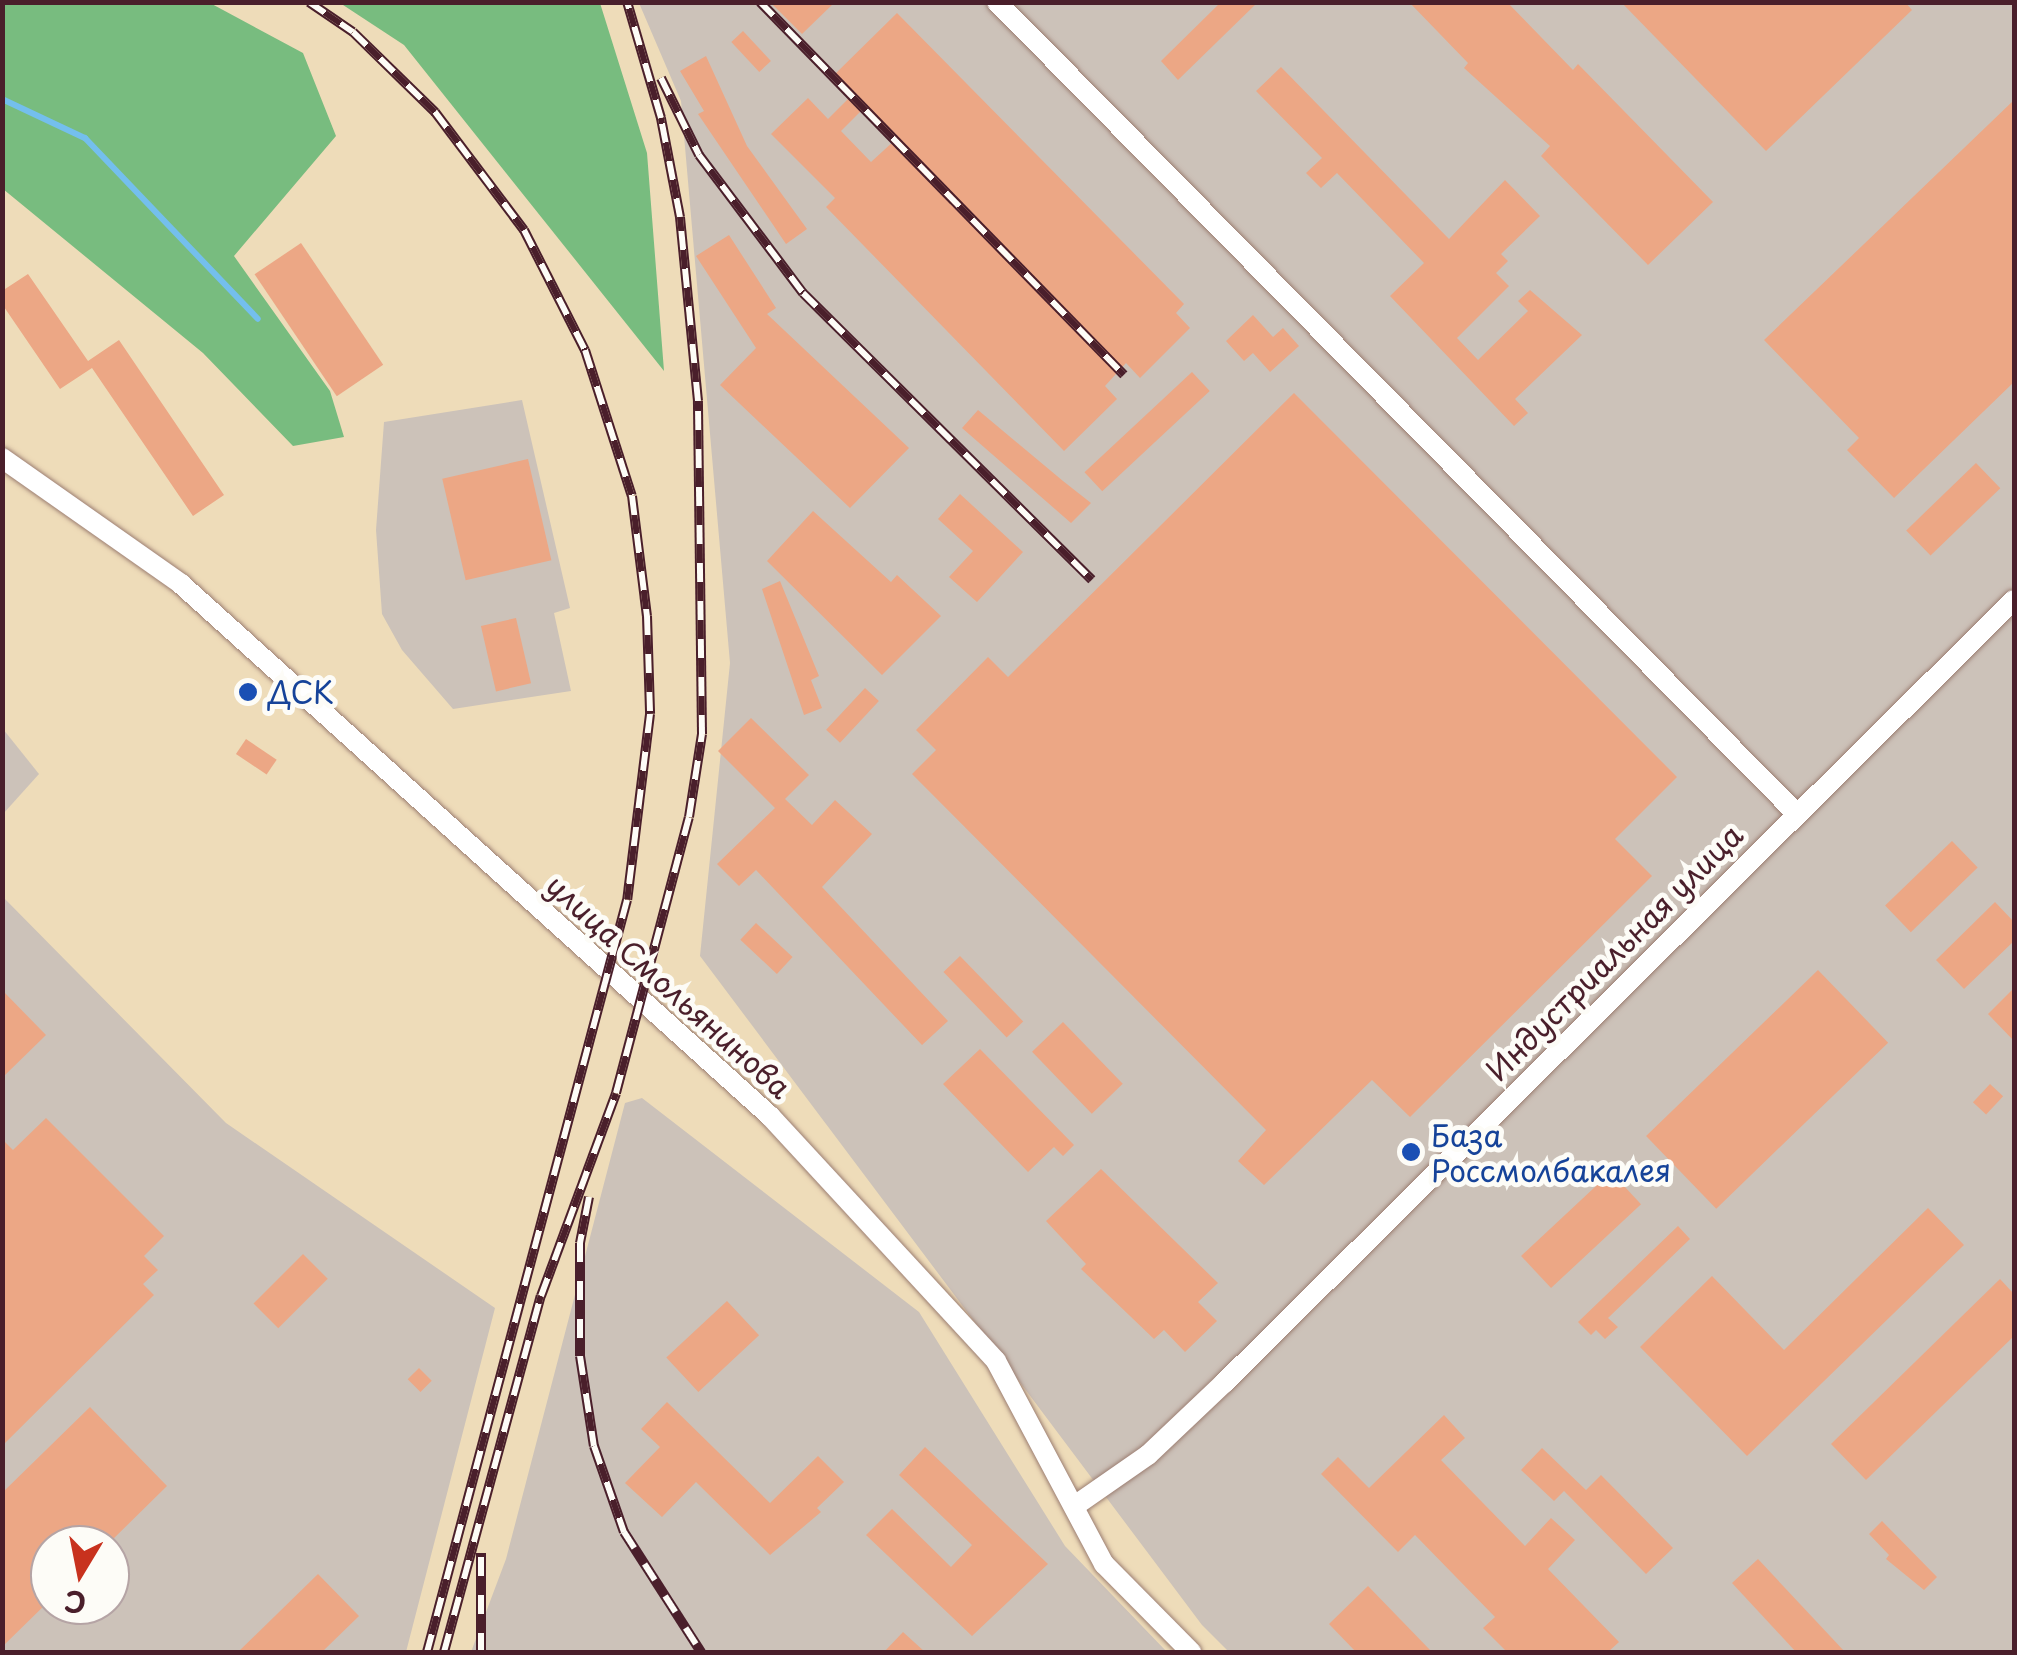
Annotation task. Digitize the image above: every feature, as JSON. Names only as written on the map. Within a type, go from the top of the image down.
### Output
[{"type":"street","points":[[997,2],[1797,814]]},
{"type":"street","name":"улица Смольянинова","points":[[2,458],[181,584],[770,1116],[996,1361],[1076,1504],[1104,1564],[1191,1652]]},
{"type":"street","name":"Индустриальная улица","points":[[1076,1504],[1148,1455],[1224,1384],[2014,600]]},
{"type":"shaded area","points":[[639,3],[2014,3],[2014,1652],[1229,1652],[1202,1625],[700,956],[730,663],[681,101]]},
{"type":"shaded area","points":[[522,400],[570,608],[554,613],[571,691],[453,709],[402,650],[382,614],[376,530],[384,422]]},
{"type":"shaded area","points":[[3,729],[39,774],[3,814]]},
{"type":"shaded area","points":[[2,896],[226,1123],[495,1308],[406,1652],[3,1652]]},
{"type":"shaded area","points":[[642,1098],[919,1312],[1065,1546],[1167,1652],[471,1652],[506,1559],[625,1103]]},
{"type":"green space","points":[[2,3],[210,3],[303,53],[336,136],[234,256],[330,391],[344,437],[293,446],[203,353],[3,189]]},
{"type":"green space","points":[[340,3],[600,3],[647,153],[664,371],[404,45]]},
{"type":"building","points":[[770,2],[835,2],[802,34]]},
{"type":"building","points":[[1221,2],[1258,2],[1178,80],[1161,61]]},
{"type":"building","points":[[1409,2],[1507,2],[1573,70],[1578,64],[1713,202],[1648,265],[1541,156],[1550,146],[1464,68],[1468,63]]},
{"type":"building","points":[[1621,2],[1905,2],[1912,10],[1766,151]]},
{"type":"building","points":[[897,13],[1184,304],[1176,313],[1190,328],[1140,378],[1126,363],[1105,386],[1117,399],[1064,451],[826,207],[835,198],[771,134],[808,98],[828,119],[851,96],[832,77]],"holes":[[[864,108],[895,140],[871,162],[841,131]]]},
{"type":"building","points":[[743,31],[771,61],[759,72],[731,42]]},
{"type":"building","points":[[706,56],[747,146],[807,229],[786,244],[698,114],[704,111],[680,71]]},
{"type":"building","points":[[1281,67],[1449,239],[1505,180],[1540,216],[1501,254],[1508,261],[1496,273],[1509,286],[1457,338],[1478,360],[1528,311],[1518,301],[1530,290],[1582,335],[1515,399],[1528,413],[1514,426],[1390,296],[1424,263],[1337,173],[1321,188],[1306,173],[1322,158],[1256,91]]},
{"type":"building","points":[[2014,100],[2014,382],[1894,498],[1847,450],[1859,438],[1764,340]]},
{"type":"building","points":[[729,235],[776,308],[767,314],[909,448],[850,508],[720,385],[756,348],[696,256]]},
{"type":"building","points":[[301,243],[383,365],[337,396],[255,274]]},
{"type":"building","points":[[28,274],[88,361],[119,340],[224,495],[193,516],[92,368],[60,389],[2,304],[2,291]]},
{"type":"building","points":[[1253,315],[1273,337],[1283,328],[1299,346],[1270,372],[1253,353],[1244,361],[1226,341]]},
{"type":"building","points":[[1192,372],[1210,391],[1102,491],[1084,472]]},
{"type":"building","points":[[1294,393],[1677,777],[1615,839],[1652,876],[1410,1117],[1372,1080],[1264,1185],[1238,1161],[1266,1130],[912,774],[936,750],[916,730],[988,657],[1008,677]]},
{"type":"building","points":[[978,410],[1091,503],[1071,523],[962,428]]},
{"type":"building","points":[[528,459],[551,560],[466,580],[442,479]]},
{"type":"building","points":[[1976,463],[2000,488],[1931,556],[1906,530]]},
{"type":"building","points":[[960,494],[1023,552],[977,602],[949,577],[973,551],[938,519]]},
{"type":"building","points":[[813,511],[891,582],[897,575],[941,616],[882,675],[767,561]]},
{"type":"building","points":[[780,581],[819,676],[811,680],[822,708],[804,715],[762,589]]},
{"type":"building","points":[[516,618],[531,683],[496,691],[481,626]]},
{"type":"building","points":[[865,688],[879,701],[840,743],[826,730]]},
{"type":"building","points":[[751,718],[809,775],[785,799],[812,825],[835,800],[872,834],[822,887],[948,1021],[922,1045],[756,870],[739,886],[717,864],[775,808],[718,751]]},
{"type":"building","points":[[246,739],[277,760],[267,775],[236,754]]},
{"type":"building","points":[[1952,841],[1978,868],[1911,932],[1885,906]]},
{"type":"building","points":[[1995,902],[2014,922],[2014,941],[1964,989],[1936,960]]},
{"type":"building","points":[[756,923],[793,957],[777,974],[740,940]]},
{"type":"building","points":[[960,956],[1023,1021],[1007,1037],[943,972]]},
{"type":"building","points":[[1818,970],[1888,1043],[1716,1209],[1646,1136]]},
{"type":"building","points":[[2014,988],[2014,1041],[1988,1014]]},
{"type":"building","points":[[2,990],[46,1035],[2,1078]]},
{"type":"building","points":[[1063,1022],[1123,1084],[1092,1114],[1032,1052]]},
{"type":"building","points":[[980,1049],[1074,1145],[1063,1156],[1054,1147],[1028,1172],[943,1084]]},
{"type":"building","points":[[1990,1084],[2003,1096],[1986,1115],[1973,1102]]},
{"type":"building","points":[[46,1118],[164,1236],[144,1256],[158,1270],[143,1284],[154,1295],[2,1446],[2,1139],[13,1150]]},
{"type":"building","points":[[1101,1169],[1218,1283],[1198,1302],[1217,1321],[1185,1352],[1164,1330],[1154,1339],[1081,1269],[1086,1264],[1046,1221]]},
{"type":"building","points":[[1611,1172],[1641,1204],[1551,1288],[1521,1256]]},
{"type":"building","points":[[1928,1208],[1964,1245],[1747,1456],[1640,1347],[1712,1276],[1784,1350]]},
{"type":"building","points":[[1678,1226],[1690,1239],[1608,1318],[1618,1327],[1605,1339],[1596,1330],[1591,1335],[1578,1322]]},
{"type":"building","points":[[303,1254],[328,1279],[278,1328],[254,1303]]},
{"type":"building","points":[[2000,1279],[2014,1294],[2014,1336],[1866,1480],[1831,1444]]},
{"type":"building","points":[[727,1301],[759,1335],[698,1392],[666,1358]]},
{"type":"building","points":[[419,1368],[432,1381],[420,1392],[408,1379]]},
{"type":"building","points":[[667,1402],[770,1503],[818,1456],[844,1482],[817,1508],[821,1512],[770,1555],[696,1482],[662,1517],[625,1483],[660,1447],[641,1429]]},
{"type":"building","points":[[90,1407],[167,1486],[127,1525],[30,1525],[30,1620],[2,1647],[2,1493]]},
{"type":"building","points":[[1444,1415],[1465,1438],[1441,1460],[1525,1546],[1551,1518],[1575,1540],[1548,1569],[1619,1642],[1608,1652],[1507,1652],[1483,1628],[1495,1617],[1415,1535],[1398,1552],[1321,1474],[1338,1457],[1369,1488]]},
{"type":"building","points":[[925,1447],[1048,1564],[972,1636],[866,1535],[892,1509],[951,1567],[972,1545],[899,1475]]},
{"type":"building","points":[[1542,1448],[1586,1490],[1601,1475],[1673,1548],[1646,1574],[1564,1491],[1554,1501],[1521,1470]]},
{"type":"building","points":[[1882,1521],[1937,1577],[1924,1590],[1886,1559],[1889,1555],[1869,1534]]},
{"type":"building","points":[[1758,1559],[1845,1652],[1796,1652],[1732,1583]]},
{"type":"building","points":[[318,1574],[359,1616],[322,1652],[238,1652]]},
{"type":"building","points":[[1368,1586],[1432,1652],[1356,1652],[1329,1624]]},
{"type":"building","points":[[903,1632],[925,1652],[884,1652]]},
{"type":"waterway","points":[[2,99],[85,138],[258,319]]},
{"type":"railway","points":[[309,2],[353,32],[435,112],[524,230],[585,350],[632,496],[647,616],[650,714],[627,900],[427,1652]]},
{"type":"railway","points":[[444,1652],[541,1296],[616,1093],[689,817],[702,734],[698,401],[680,217],[661,118],[627,2]]},
{"type":"railway","points":[[760,2],[1124,375]]},
{"type":"railway","points":[[661,78],[699,155],[803,293],[1092,580]]},
{"type":"railway","points":[[589,1197],[580,1243],[580,1356],[594,1446],[624,1532],[701,1652]]},
{"type":"railway","points":[[481,1553],[481,1652]]},
{"type":"place","name":"ДСК","points":[[248,692]]},
{"type":"place","name":"База Россмолбакалея","points":[[1411,1152]]}]
